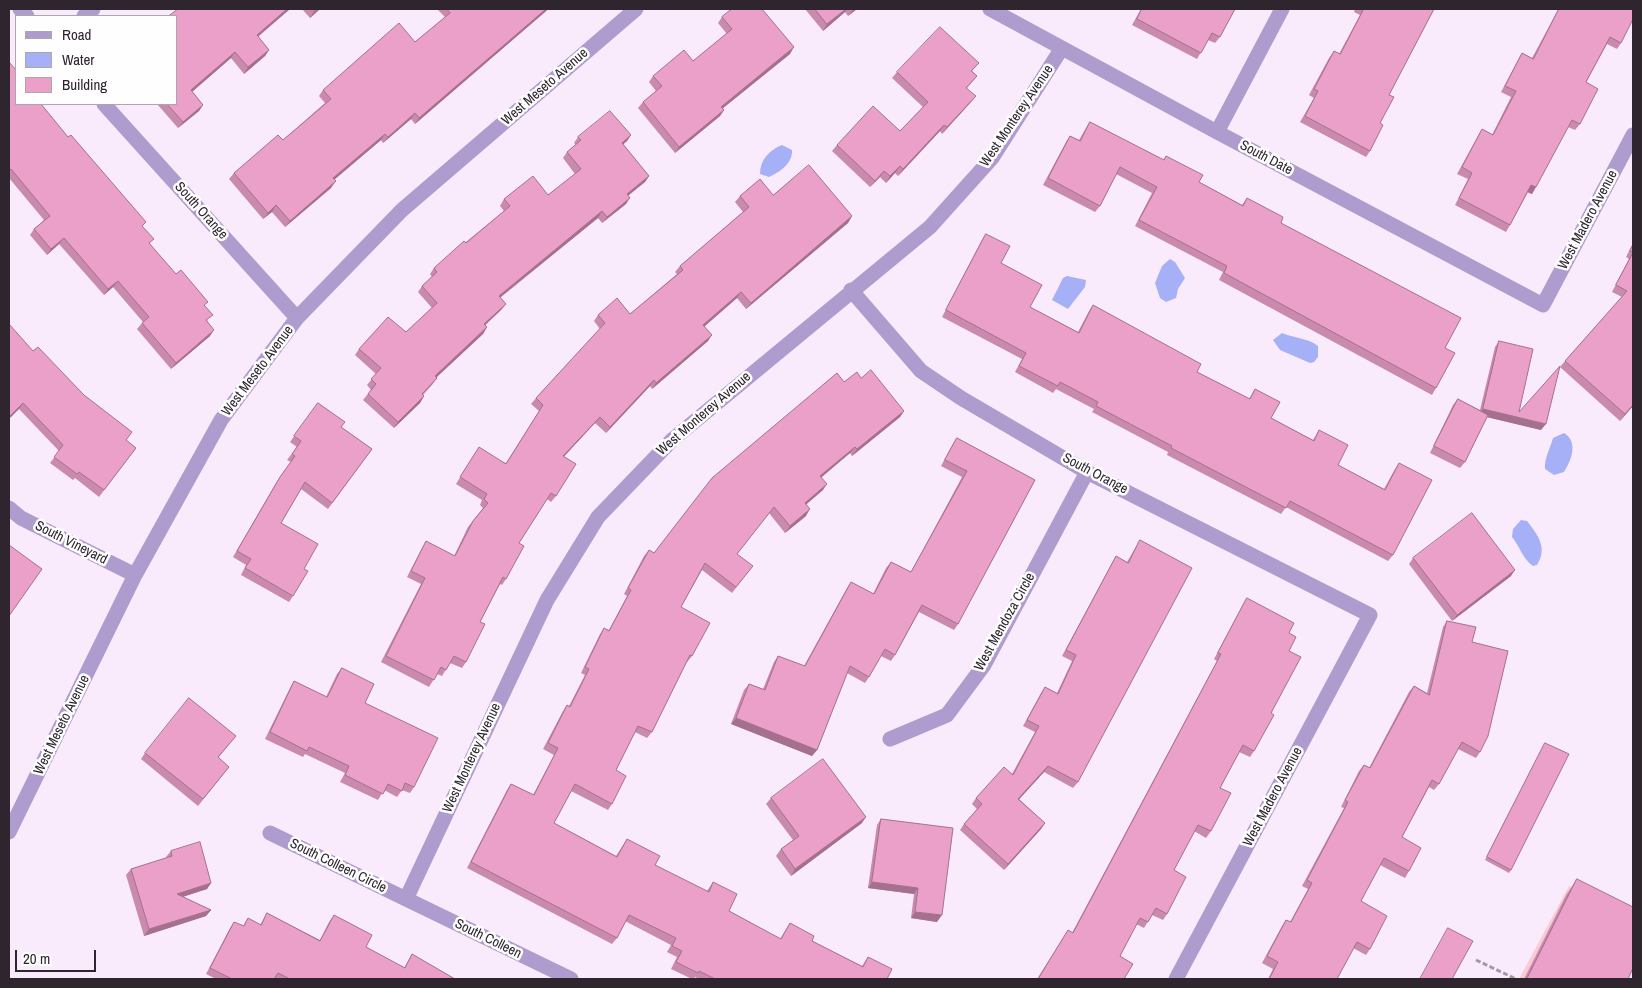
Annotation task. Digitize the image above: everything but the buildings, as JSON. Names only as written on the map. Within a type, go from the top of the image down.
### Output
[{"type":"street","name":"West Meseto Avenue","points":[[9,832],[136,575],[221,420],[297,318],[402,210],[636,9]]},
{"type":"street","name":"South Date","points":[[990,9],[1543,305]]},
{"type":"street","points":[[1217,132],[1282,9]]},
{"type":"street","name":"West Monterey Avenue","points":[[406,899],[547,600],[598,517],[672,440],[851,290],[930,227],[992,158],[1062,48]]},
{"type":"street","name":"South Orange","points":[[105,105],[297,318]]},
{"type":"street","name":"West Madero Avenue","points":[[1543,305],[1633,135]]},
{"type":"street","name":"South Orange","points":[[851,290],[921,371],[961,398],[1087,472],[1370,615]]},
{"type":"street","name":"West Mendoza Circle","points":[[890,739],[947,715],[984,665],[1087,472]]},
{"type":"street","name":"South Vineyard","points":[[9,508],[21,518],[136,575]]},
{"type":"street","name":"West Madero Avenue","points":[[1176,979],[1370,615]]},
{"type":"street","name":"South Colleen Circle","points":[[270,833],[406,899]]},
{"type":"street","name":"South Colleen","points":[[406,899],[571,979]]},
{"type":"path","points":[[1476,960],[1516,979]]},
{"type":"shaded area","points":[[1569,886],[1633,918],[1566,896],[1524,979],[1519,979]]},
{"type":"water","points":[[782,145],[792,150],[788,163],[769,177],[760,174],[760,169],[766,156]]},
{"type":"water","points":[[1170,259],[1175,262],[1185,278],[1178,289],[1176,298],[1166,302],[1160,298],[1155,283],[1162,266]]},
{"type":"water","points":[[1067,276],[1086,280],[1085,287],[1068,309],[1052,300],[1063,278]]},
{"type":"water","points":[[1282,333],[1314,343],[1318,346],[1318,357],[1314,362],[1310,363],[1280,350],[1273,340]]},
{"type":"water","points":[[1564,433],[1571,441],[1571,457],[1564,472],[1554,475],[1545,469],[1546,458],[1553,438]]},
{"type":"water","points":[[1521,520],[1527,521],[1535,531],[1542,547],[1542,553],[1537,565],[1533,566],[1527,560],[1512,537],[1513,529]]}]
